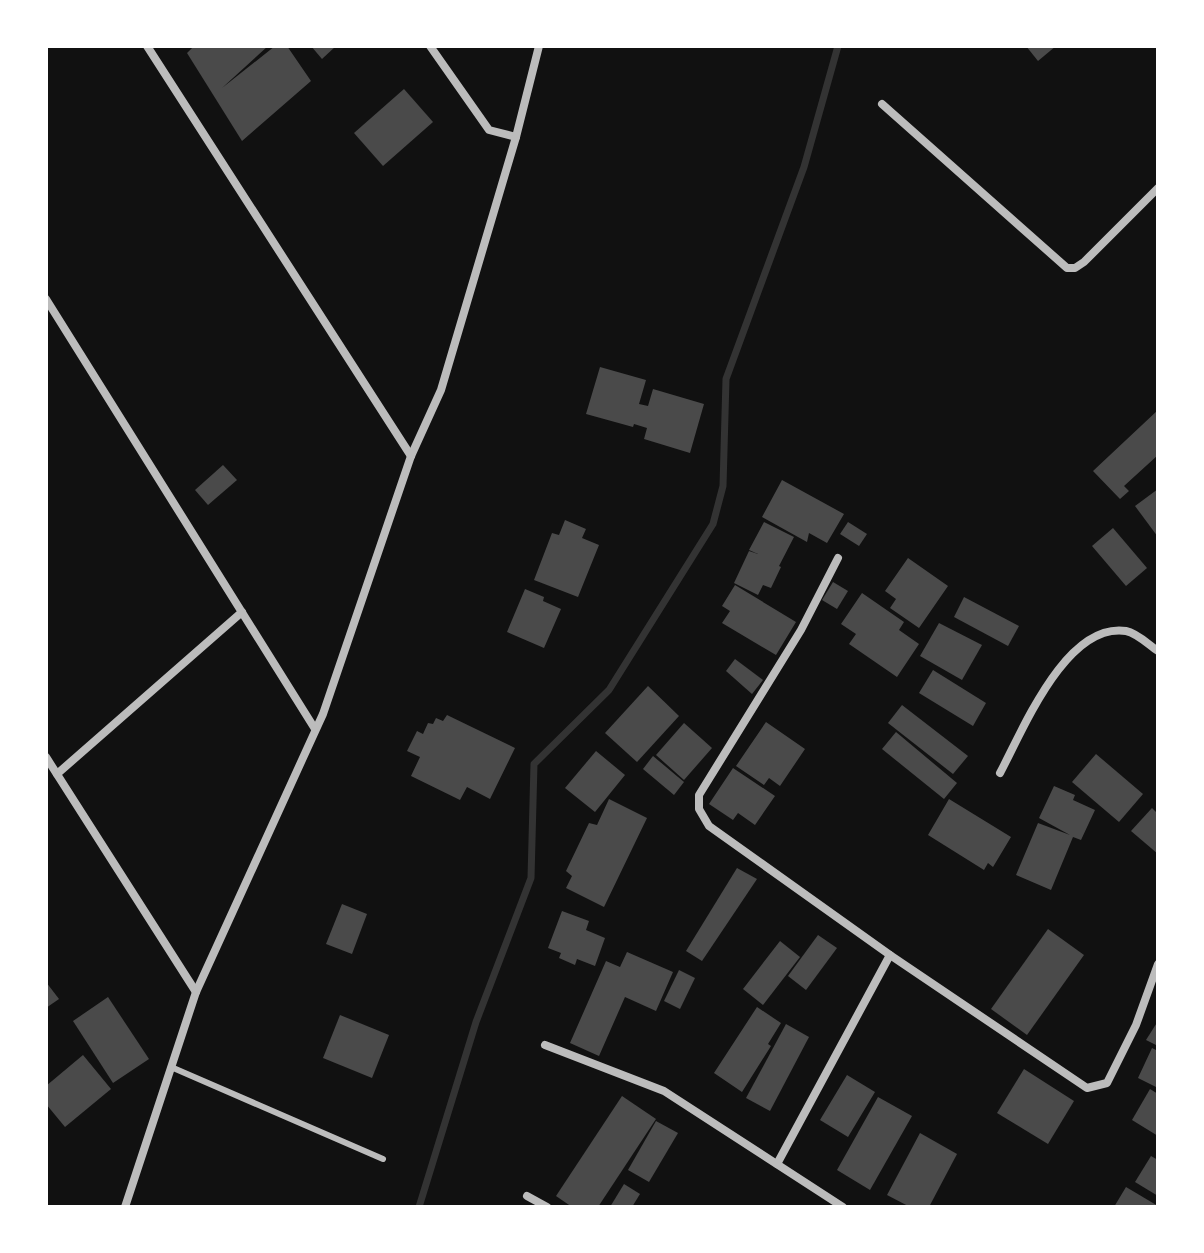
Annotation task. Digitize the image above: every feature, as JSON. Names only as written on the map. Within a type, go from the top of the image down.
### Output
[{"type":"street","points":[[147,46],[411,456]]},
{"type":"street","points":[[430,46],[489,130],[516,137]]},
{"type":"street","points":[[125,1207],[196,992],[323,714],[411,456],[441,390],[516,137],[539,46]]},
{"type":"street","points":[[882,104],[1067,268],[1075,268],[1084,262],[1158,188]]},
{"type":"street","points":[[46,299],[315,729]]},
{"type":"street","points":[[838,558],[801,630],[699,795],[699,809],[709,826],[890,955],[1087,1088],[1107,1083],[1136,1025],[1158,964]]},
{"type":"street","points":[[52,773],[242,612]]},
{"type":"street","points":[[1000,773],[1056,670],[1088,641],[1111,631],[1130,631],[1158,651]]},
{"type":"street","points":[[46,757],[52,773],[196,992]]},
{"type":"street","points":[[777,1164],[890,955]]},
{"type":"street","points":[[545,1045],[664,1091],[843,1207]]},
{"type":"street","points":[[527,1196],[547,1207]]},
{"type":"lane","points":[[171,1067],[383,1159]]},
{"type":"building","points":[[194,46],[268,46],[222,88],[275,46],[287,46],[311,81],[242,141],[187,53]]},
{"type":"building","points":[[311,46],[336,46],[322,59]]},
{"type":"building","points":[[1026,46],[1056,46],[1038,61]]},
{"type":"building","points":[[404,89],[433,122],[383,166],[354,133]]},
{"type":"building","points":[[600,367],[646,380],[639,404],[648,406],[653,389],[704,404],[690,453],[644,439],[647,428],[586,414]]},
{"type":"building","points":[[1158,410],[1158,455],[1124,486],[1129,491],[1120,499],[1093,471]]},
{"type":"building","points":[[223,465],[237,480],[208,505],[195,490]]},
{"type":"building","points":[[782,480],[844,514],[827,543],[809,533],[807,542],[762,517]]},
{"type":"building","points":[[1158,489],[1158,537],[1135,506]]},
{"type":"building","points":[[565,520],[586,529],[582,538],[599,545],[578,597],[534,580],[552,533],[559,535]]},
{"type":"building","points":[[764,522],[794,537],[771,588],[763,585],[758,595],[734,583],[749,551],[758,554],[749,550]]},
{"type":"building","points":[[848,522],[867,534],[859,546],[840,534]]},
{"type":"building","points":[[1113,528],[1147,568],[1126,586],[1092,546]]},
{"type":"building","points":[[908,558],[948,586],[919,628],[890,608],[896,599],[885,591]]},
{"type":"building","points":[[833,582],[848,591],[837,609],[822,600]]},
{"type":"building","points":[[735,585],[796,622],[776,655],[722,623],[730,611],[722,606]]},
{"type":"building","points":[[525,589],[561,609],[544,648],[507,632]]},
{"type":"building","points":[[862,593],[904,622],[899,630],[919,644],[897,677],[849,644],[856,634],[841,624]]},
{"type":"building","points":[[964,597],[1019,626],[1008,646],[954,617]]},
{"type":"building","points":[[939,623],[982,645],[962,680],[920,656]]},
{"type":"building","points":[[735,659],[763,680],[752,694],[726,671]]},
{"type":"building","points":[[933,670],[986,703],[973,726],[919,693]]},
{"type":"building","points":[[648,686],[679,716],[637,762],[605,733]]},
{"type":"building","points":[[902,705],[968,756],[953,774],[888,723]]},
{"type":"building","points":[[447,715],[515,748],[490,799],[467,787],[460,800],[411,776],[420,757],[407,751],[417,731],[423,734],[428,723],[433,724],[436,718],[443,721]]},
{"type":"building","points":[[766,722],[805,749],[780,786],[769,778],[764,785],[736,766]]},
{"type":"building","points":[[684,723],[712,748],[684,780],[656,755]]},
{"type":"building","points":[[896,732],[957,783],[944,799],[882,749]]},
{"type":"building","points":[[596,751],[625,775],[595,812],[565,788]]},
{"type":"building","points":[[1096,754],[1143,794],[1119,822],[1072,782]]},
{"type":"building","points":[[653,756],[684,782],[674,795],[643,769]]},
{"type":"building","points":[[733,768],[775,796],[755,825],[738,813],[733,820],[709,804]]},
{"type":"building","points":[[1054,786],[1075,795],[1073,800],[1095,810],[1081,840],[1073,837],[1051,890],[1016,875],[1038,823],[1070,835],[1039,818]]},
{"type":"building","points":[[609,799],[647,818],[604,907],[566,888],[572,876],[566,871],[589,823],[597,825]]},
{"type":"building","points":[[949,799],[1011,837],[993,867],[988,863],[984,870],[928,835]]},
{"type":"building","points":[[1152,808],[1158,814],[1158,854],[1131,831]]},
{"type":"building","points":[[737,868],[757,879],[702,961],[686,951]]},
{"type":"building","points":[[342,904],[367,914],[352,954],[326,944]]},
{"type":"building","points":[[562,911],[589,921],[586,930],[605,938],[595,966],[577,959],[575,965],[559,958],[561,953],[548,948]]},
{"type":"building","points":[[1048,929],[1084,955],[1027,1035],[991,1009]]},
{"type":"building","points":[[818,935],[837,948],[806,990],[788,976]]},
{"type":"building","points":[[780,941],[800,957],[763,1005],[743,989]]},
{"type":"building","points":[[627,952],[673,972],[656,1011],[625,997],[599,1056],[570,1043],[606,961],[620,967]]},
{"type":"building","points":[[679,970],[695,978],[680,1009],[664,1001]]},
{"type":"building","points":[[46,982],[59,999],[46,1008]]},
{"type":"building","points":[[108,997],[149,1059],[113,1083],[73,1021]]},
{"type":"building","points":[[757,1007],[781,1023],[768,1044],[771,1046],[742,1092],[714,1073]]},
{"type":"building","points":[[340,1015],[389,1035],[372,1078],[323,1058]]},
{"type":"building","points":[[1158,1021],[1158,1046],[1146,1040]]},
{"type":"building","points":[[786,1024],[809,1037],[770,1111],[746,1098]]},
{"type":"building","points":[[1152,1048],[1158,1051],[1158,1088],[1138,1078]]},
{"type":"building","points":[[83,1055],[111,1089],[65,1127],[46,1104],[46,1086]]},
{"type":"building","points":[[1024,1069],[1074,1101],[1048,1144],[997,1113]]},
{"type":"building","points":[[847,1075],[875,1092],[848,1137],[820,1120]]},
{"type":"building","points":[[1150,1089],[1158,1094],[1158,1136],[1132,1120]]},
{"type":"building","points":[[622,1096],[656,1119],[598,1207],[572,1207],[556,1196]]},
{"type":"building","points":[[878,1097],[912,1116],[870,1190],[837,1170]]},
{"type":"building","points":[[656,1121],[678,1133],[649,1182],[628,1170]]},
{"type":"building","points":[[920,1133],[957,1154],[929,1207],[910,1207],[887,1195]]},
{"type":"building","points":[[1151,1156],[1158,1160],[1158,1196],[1135,1182]]},
{"type":"building","points":[[624,1184],[640,1194],[632,1207],[610,1207]]},
{"type":"building","points":[[1126,1187],[1158,1206],[1158,1207],[1114,1207]]},
{"type":"waterway","points":[[419,1207],[476,1022],[531,878],[534,764],[609,690],[713,524],[723,486],[726,379],[804,167],[838,46]]}]
